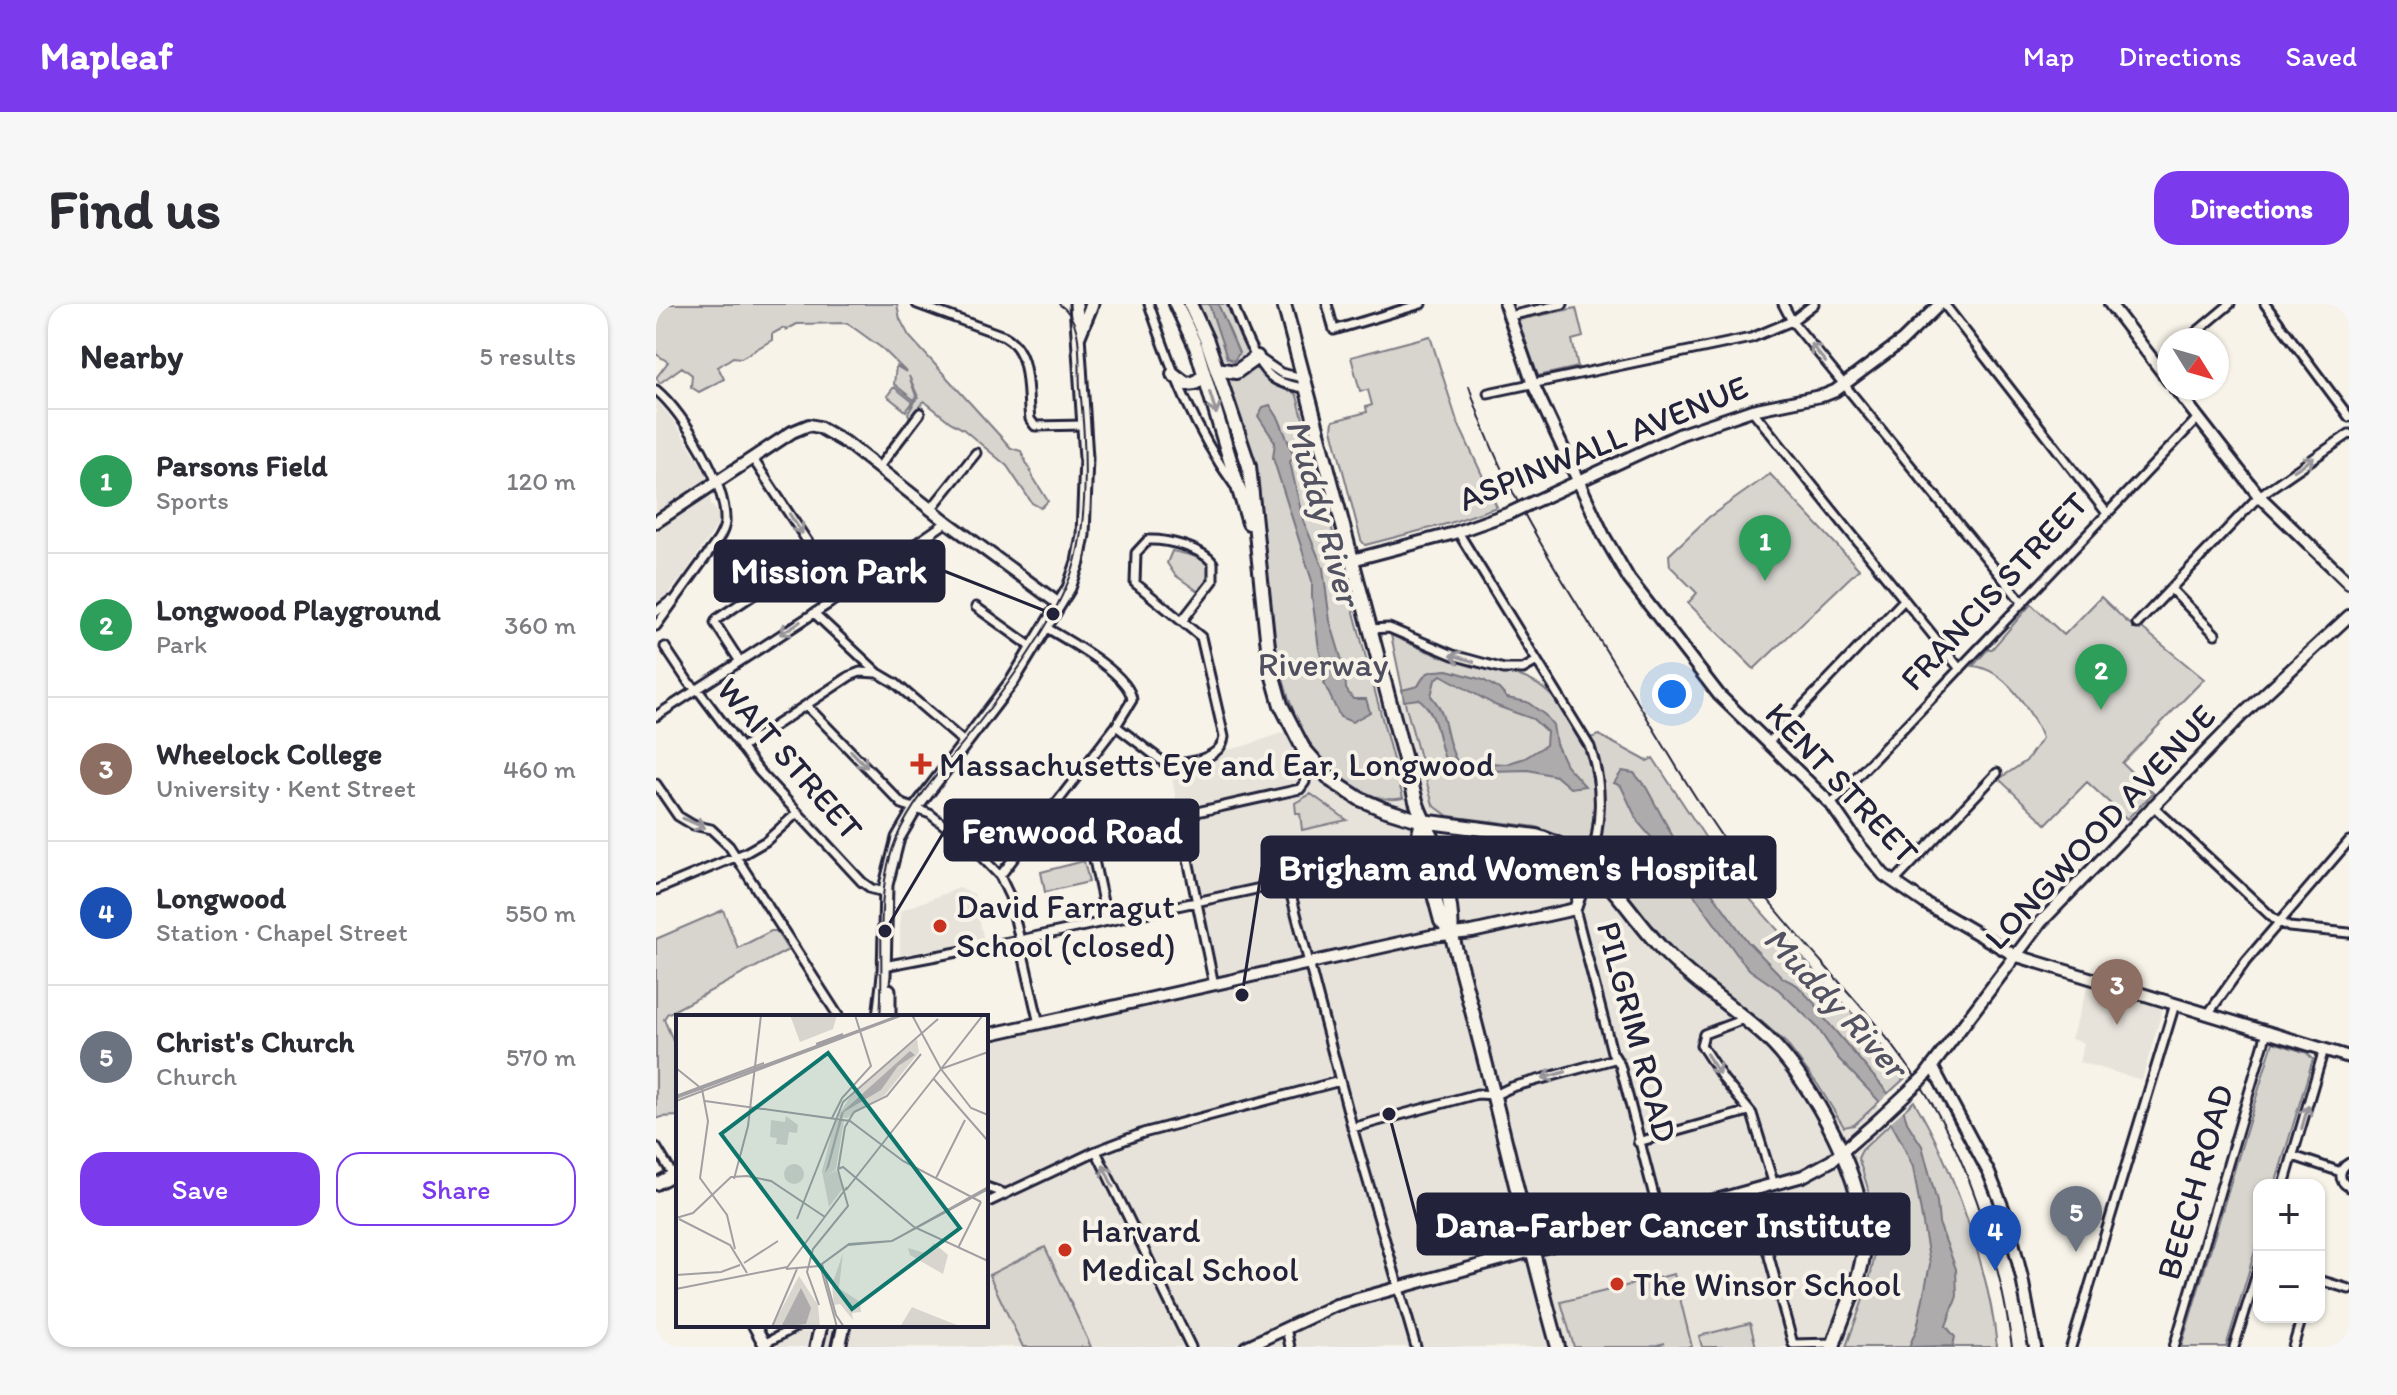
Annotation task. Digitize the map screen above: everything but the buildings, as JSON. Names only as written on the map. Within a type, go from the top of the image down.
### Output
[{"type":"highway","points":[[1176,304],[1210,372],[1249,466],[1274,683],[1288,723],[1302,747],[1321,771],[1349,793],[1383,809],[1422,821],[1536,836],[1558,844],[1590,865],[1611,884],[1662,949],[1697,983],[1773,1045],[1816,1104],[1841,1153],[1862,1210],[1864,1244],[1860,1269],[1834,1345]]},
{"type":"highway","points":[[1190,304],[1257,549]]},
{"type":"highway","points":[[1284,304],[1422,821],[1432,837],[1438,857],[1454,918],[1451,933]]},
{"type":"highway","points":[[1173,374],[1186,384],[1195,383],[1210,372],[1238,372],[1257,357]]},
{"type":"highway","points":[[1422,821],[1419,834],[1423,853],[1441,921],[1451,933],[1558,1347]]},
{"type":"main road","points":[[1082,331],[1092,304]]},
{"type":"main road","name":"KENT STREET","points":[[1505,304],[1533,384],[1611,549],[1636,589],[1719,695],[1831,804],[1871,862],[1894,882],[2014,955],[2349,1057]]},
{"type":"main road","name":"ASPINWALL AVENUE","points":[[1352,560],[1458,532],[1510,513],[1665,441],[1752,410],[1825,395],[1845,385],[1902,341],[1942,304]]},
{"type":"main road","points":[[2110,304],[2157,364]]},
{"type":"main road","points":[[879,1015],[884,966],[885,892],[896,844],[915,809],[1005,691],[1074,575],[1082,541],[1086,480],[1082,331],[1075,305]]},
{"type":"main road","points":[[2184,400],[2259,496],[2349,583]]},
{"type":"main road","points":[[656,522],[792,432],[809,425],[819,427],[879,467],[947,522],[1059,604]]},
{"type":"main road","name":"LONGWOOD AVENUE","points":[[1246,1347],[1327,1308],[1774,1185],[1818,1170],[1924,1077],[2041,922],[2152,805],[2270,688],[2349,616]]},
{"type":"main road","name":"PILGRIM ROAD","points":[[1575,909],[1590,865]]},
{"type":"main road","points":[[988,1035],[1309,963],[1575,909]]},
{"type":"main road","points":[[884,966],[889,989],[889,1015]]},
{"type":"main road","points":[[1932,1066],[1989,1173],[2007,1218],[2035,1347]]},
{"type":"main road","points":[[656,1184],[676,1177]]},
{"type":"main road","points":[[755,1327],[765,1346]]},
{"type":"main road","points":[[816,1347],[821,1327]]},
{"type":"main road","points":[[839,1347],[844,1327]]},
{"type":"street","points":[[917,304],[1004,336],[1016,345],[1023,356],[1030,416],[1035,426],[1085,425]]},
{"type":"street","points":[[1149,304],[1173,374],[1205,440],[1240,492]]},
{"type":"street","points":[[1233,304],[1257,357],[1281,373],[1305,383]]},
{"type":"street","points":[[1327,304],[1334,330],[1421,304]]},
{"type":"street","points":[[1509,316],[1563,304]]},
{"type":"street","points":[[1783,304],[1792,321],[2023,603]]},
{"type":"street","points":[[1488,393],[1751,338],[1792,321],[1814,304]]},
{"type":"street","points":[[1942,304],[2106,512]]},
{"type":"street","points":[[2201,328],[2230,304]]},
{"type":"street","points":[[2265,304],[2349,417]]},
{"type":"street","points":[[656,390],[677,414],[716,474],[725,527],[656,626]]},
{"type":"street","points":[[1752,410],[1960,669]]},
{"type":"street","points":[[879,467],[920,413]]},
{"type":"street","name":"FRANCIS STREET","points":[[1831,804],[2198,418]]},
{"type":"street","points":[[2137,624],[2259,496],[2349,434]]},
{"type":"street","points":[[931,509],[976,453]]},
{"type":"street","points":[[753,459],[842,594]]},
{"type":"street","points":[[656,716],[947,522]]},
{"type":"street","points":[[1458,532],[1586,739],[1601,793],[1600,817],[1590,865]]},
{"type":"street","points":[[1116,726],[1166,764],[1211,755],[1221,746],[1224,737],[1203,640],[1135,583],[1136,553],[1148,540],[1199,552],[1213,563],[1213,581],[1182,621]]},
{"type":"street","points":[[739,660],[718,631],[717,619],[815,554]]},
{"type":"street","points":[[2171,589],[2215,634]]},
{"type":"street","points":[[656,612],[675,597]]},
{"type":"street","points":[[1768,743],[1904,600]]},
{"type":"street","points":[[976,607],[1033,648]]},
{"type":"street","points":[[814,613],[878,673],[895,683],[965,743]]},
{"type":"street","points":[[1000,876],[1131,704],[1129,688],[1076,645],[1045,627]]},
{"type":"street","points":[[1370,629],[1393,630],[1453,655],[1504,669],[1523,669],[1537,661]]},
{"type":"street","name":"WAIT STREET","points":[[665,647],[689,683],[698,690],[741,748],[797,813],[865,884],[885,892]]},
{"type":"street","points":[[741,748],[850,676],[860,672],[878,673]]},
{"type":"street","points":[[806,705],[902,804],[930,814],[963,839],[1000,876],[1010,897],[1039,1024]]},
{"type":"street","points":[[1214,985],[1179,816],[1292,793],[1304,787],[1302,747]]},
{"type":"street","points":[[1894,882],[1997,773]]},
{"type":"street","points":[[656,784],[678,816],[693,825],[711,829],[729,846],[838,1015]]},
{"type":"street","points":[[2152,805],[2257,905],[2279,922],[2289,927],[2349,933]]},
{"type":"street","points":[[1052,810],[1082,832],[1091,846],[1107,921]]},
{"type":"street","points":[[656,890],[736,857],[766,841],[797,813]]},
{"type":"street","points":[[2208,1014],[2246,961],[2349,841]]},
{"type":"street","points":[[884,966],[1020,940],[1423,853]]},
{"type":"street","points":[[1288,883],[1352,1128],[1416,1347]]},
{"type":"street","name":"PILGRIM ROAD","points":[[1575,909],[1659,1215]]},
{"type":"street","points":[[2071,1347],[2175,1004]]},
{"type":"street","points":[[1744,1019],[1704,1034],[1701,1042],[1756,1124],[1774,1185]]},
{"type":"street","name":"BEECH ROAD","points":[[2174,1347],[2267,1032]]},
{"type":"street","points":[[2286,1179],[2324,1049]]},
{"type":"street","points":[[1352,1128],[1477,1094],[1495,1095],[1512,1087],[1614,1059]]},
{"type":"street","points":[[988,1202],[1096,1151],[1143,1133],[1340,1081]]},
{"type":"street","points":[[1638,1142],[1749,1111]]},
{"type":"street","points":[[656,1147],[676,1177]]},
{"type":"street","points":[[1096,1151],[1191,1347]]},
{"type":"street","points":[[2293,1156],[2341,1172]]},
{"type":"street","points":[[2341,1172],[2349,1163]]},
{"type":"street","points":[[2341,1172],[2343,1182],[2349,1187]]},
{"type":"street","points":[[988,1188],[1006,1194]]},
{"type":"street","points":[[1751,1191],[1793,1344],[1834,1345]]},
{"type":"street","points":[[2325,1282],[2349,1289]]},
{"type":"street","points":[[2234,1347],[2253,1286]]},
{"type":"street","points":[[2293,1347],[2300,1323]]},
{"type":"street","points":[[765,1346],[796,1327]]},
{"type":"street","points":[[1286,1328],[1290,1347]]},
{"type":"shaded area","points":[[1209,304],[1218,304],[1239,353],[1234,361],[1227,358]]},
{"type":"shaded area","points":[[656,399],[710,478],[711,504],[722,518],[686,572],[656,605]]},
{"type":"shaded area","points":[[1270,405],[1294,456],[1290,462],[1303,520],[1323,568],[1330,621],[1345,671],[1346,689],[1353,699],[1366,699],[1370,712],[1352,722],[1340,717],[1324,683],[1327,678],[1319,649],[1312,581],[1273,458],[1275,442],[1258,416],[1263,407]]},
{"type":"shaded area","points":[[1448,670],[1483,680],[1507,698],[1527,702],[1545,715],[1553,725],[1556,744],[1566,765],[1585,786],[1570,788],[1556,776],[1528,770],[1451,772],[1432,715],[1419,699],[1404,701],[1402,690],[1418,686],[1430,672]],"holes":[[[1441,675],[1497,706],[1533,719],[1547,732],[1546,745],[1525,758],[1506,764],[1457,761],[1441,712],[1431,696],[1435,680]]]},
{"type":"shaded area","points":[[1405,698],[1578,783],[1614,780],[1894,1110],[1929,1347],[816,1347],[821,1327],[988,1327],[988,1035],[1213,985],[1169,764],[1244,746],[1351,709],[1360,711],[1378,702]]},
{"type":"shaded area","points":[[1622,771],[1634,773],[1646,787],[1678,846],[1748,942],[1783,978],[1797,985],[1817,1006],[1904,1112],[1922,1146],[1937,1202],[1939,1223],[1956,1269],[1957,1296],[1946,1326],[1955,1337],[1953,1346],[1909,1347],[1917,1328],[1930,1264],[1913,1167],[1879,1101],[1838,1058],[1817,1027],[1779,990],[1741,960],[1638,822],[1621,786],[1614,783]]},
{"type":"shaded area","name":"David Farragut School (closed)","points":[[959,888],[974,894],[984,941],[900,955],[900,911]]},
{"type":"shaded area","points":[[2088,986],[2162,1011],[2142,1080],[2079,1062],[2084,1043],[2071,1039]]},
{"type":"shaded area","points":[[806,1327],[810,1327],[807,1347],[772,1346]]},
{"type":"green space","points":[[656,304],[897,304],[900,319],[909,336],[1011,448],[1021,451],[1048,501],[1041,508],[1032,503],[1007,466],[924,401],[910,418],[908,413],[918,397],[909,376],[916,396],[914,400],[894,384],[896,366],[906,372],[883,349],[847,323],[797,324],[786,330],[783,328],[772,334],[772,340],[718,367],[724,379],[699,392],[691,387],[692,375],[682,367],[660,383],[656,378],[668,362],[656,354]]},
{"type":"green space","points":[[1196,304],[1226,304],[1249,355],[1235,367],[1219,360]]},
{"type":"green space","points":[[1576,308],[1583,337],[1572,340],[1578,367],[1538,376],[1518,320]]},
{"type":"green space","points":[[1430,336],[1457,421],[1497,507],[1365,545],[1361,540],[1332,429],[1333,421],[1367,412],[1366,407],[1372,405],[1368,390],[1360,391],[1351,357]]},
{"type":"green space","name":"Riverway","points":[[1258,369],[1297,396],[1403,798],[1380,798],[1367,793],[1347,781],[1318,754],[1298,721],[1284,682],[1275,640],[1255,473],[1226,380]]},
{"type":"green space","points":[[894,387],[913,402],[906,411],[887,396]]},
{"type":"green space","points":[[1770,474],[1859,569],[1754,669],[1688,603],[1697,593],[1670,566],[1669,555],[1709,517]]},
{"type":"green space","points":[[1172,551],[1205,562],[1209,573],[1199,592],[1175,575],[1167,563]]},
{"type":"green space","points":[[2101,597],[2127,622],[2140,630],[2142,628],[2204,679],[2122,763],[2153,793],[2127,819],[2087,782],[2046,824],[1999,779],[2026,761],[2042,738],[2037,727],[2024,704],[2006,683],[1985,669],[1973,666],[2031,604],[2064,635]]},
{"type":"green space","name":"Riverway","points":[[1391,635],[1450,660],[1525,678],[1539,685],[1562,708],[1579,737],[1590,768],[1595,817],[1593,835],[1587,849],[1536,827],[1448,816],[1433,805],[1406,707]]},
{"type":"green space","points":[[1599,735],[1647,761],[1653,758],[1734,881],[1886,1051],[1905,1078],[1854,1125],[1844,1127],[1818,1085],[1786,1043],[1700,977],[1668,947],[1597,859],[1604,798],[1600,770],[1590,738]]},
{"type":"green space","points":[[1311,794],[1347,820],[1302,830],[1295,803]]},
{"type":"green space","points":[[1084,861],[1089,882],[1045,892],[1041,872]]},
{"type":"green space","points":[[723,910],[738,948],[776,931],[788,950],[667,1014],[664,1019],[676,1048],[676,1116],[656,1119],[656,939]]},
{"type":"green space","points":[[2273,1042],[2307,1053],[2313,1059],[2277,1179],[2253,1179],[2253,1258],[2226,1347],[2181,1347]]},
{"type":"green space","points":[[1914,1101],[1942,1156],[1968,1220],[1987,1286],[1997,1347],[1846,1347],[1871,1274],[1874,1254],[1873,1212],[1858,1158],[1862,1150]]},
{"type":"green space","points":[[1045,1247],[1091,1347],[1023,1347],[989,1275]]},
{"type":"green space","points":[[1674,1274],[1692,1347],[1655,1347],[1665,1343],[1650,1347],[1574,1347],[1561,1302]]},
{"type":"green space","points":[[1750,1323],[1756,1347],[1702,1347],[1699,1336]]},
{"type":"pier","points":[[1892,1091],[1906,1108],[1887,1125],[1877,1105]]},
{"type":"tram line","points":[[880,1015],[882,903],[897,837],[922,795],[1030,652],[1055,609],[1073,569],[1084,504],[1084,432],[1077,331],[1073,320],[1059,304]]},
{"type":"tram line","points":[[1469,386],[1498,461],[1534,532],[1699,802],[1773,906],[1865,1011],[1927,1095],[1958,1154],[1982,1217],[2000,1282],[2012,1347]]},
{"type":"tram line","points":[[830,1347],[835,1327]]},
{"type":"place","name":"Parsons Field","points":[[1765,581]]},
{"type":"place","name":"Mission Park","points":[[1053,614]]},
{"type":"place","name":"Longwood Playground","points":[[2101,710]]},
{"type":"place","name":"Massachusetts Eye and Ear, Longwood","points":[[921,764]]},
{"type":"place","name":"David Farragut School (closed)","points":[[940,926]]},
{"type":"place","name":"Fenwood Road","points":[[885,931]]},
{"type":"place","name":"Brigham and Women's Hospital","points":[[1242,995]]},
{"type":"place","name":"Wheelock College","points":[[2117,1025]]},
{"type":"place","name":"Dana-Farber Cancer Institute","points":[[1389,1114]]},
{"type":"place","name":"Harvard Medical School","points":[[1065,1250]]},
{"type":"place","name":"Christ's Church","points":[[2076,1252]]},
{"type":"place","name":"Longwood","points":[[1995,1271]]},
{"type":"place","name":"The Winsor School","points":[[1617,1284]]},
{"type":"water label","name":"Muddy River","points":[[1324,512]]},
{"type":"water label","name":"Muddy River","points":[[1836,1002]]}]
